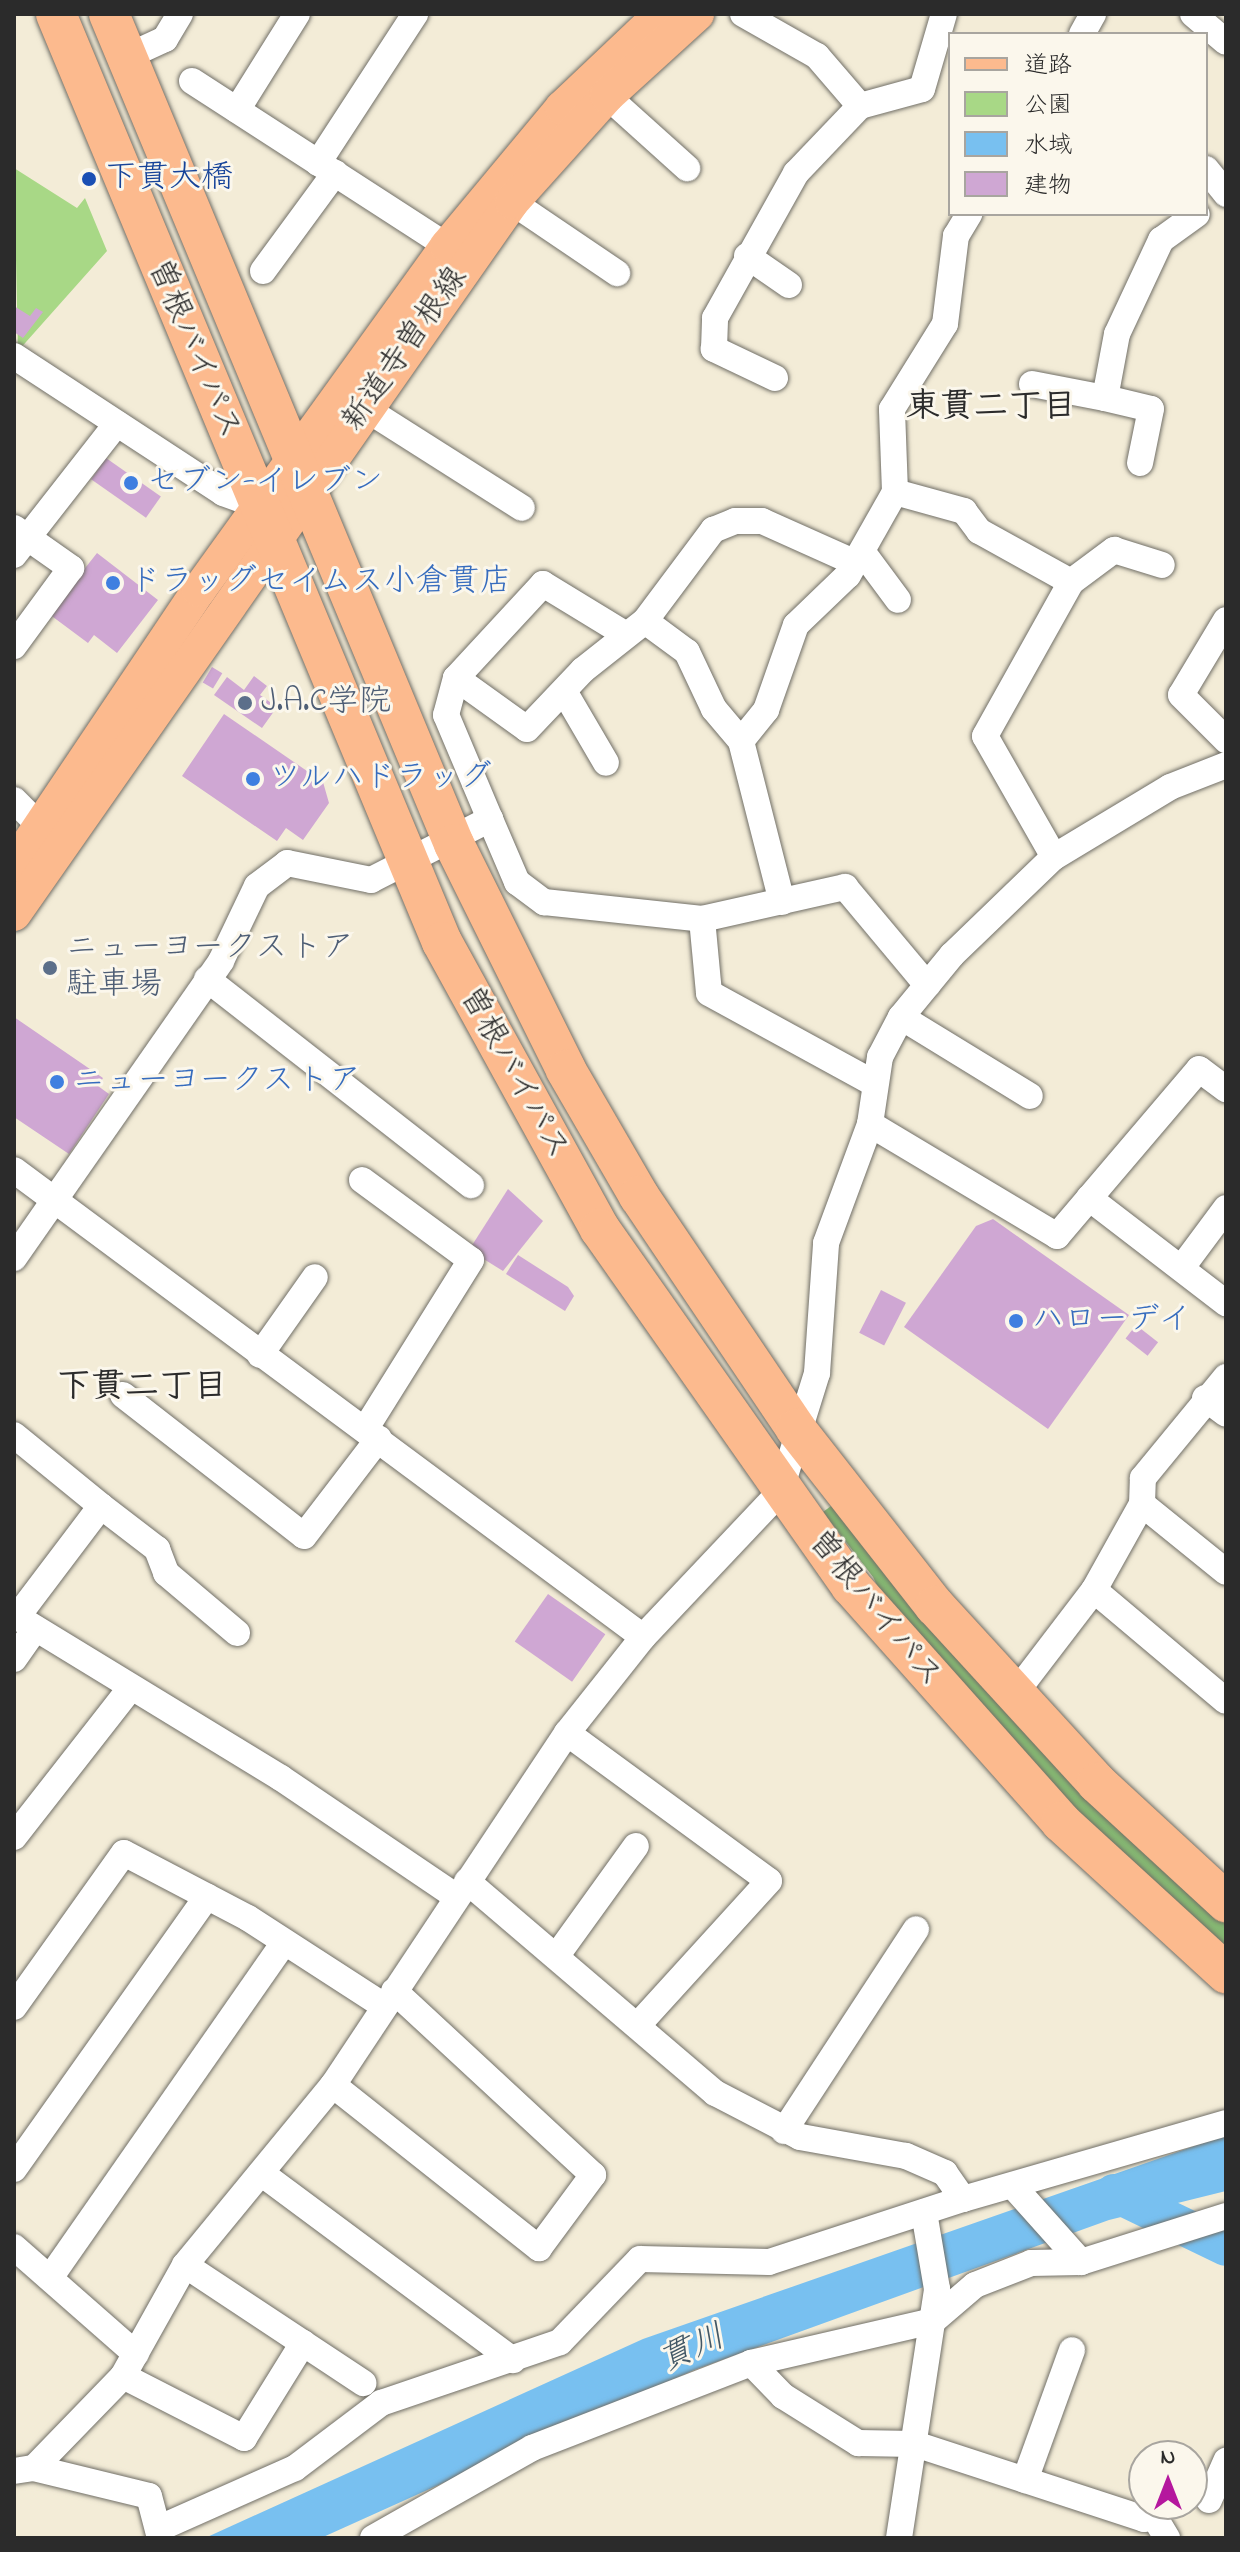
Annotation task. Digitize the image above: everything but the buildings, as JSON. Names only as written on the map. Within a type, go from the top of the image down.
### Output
[{"type":"highway","name":"曽根バイパス","points":[[56,14],[409,867],[515,1085],[592,1216],[780,1492],[993,1750],[1226,1973]]},
{"type":"highway","name":"曽根バイパス","points":[[109,14],[299,478],[454,844],[625,1171],[796,1429],[1013,1696],[1226,1902]]},
{"type":"main road","name":"新道寺曽根線","points":[[14,865],[299,478],[447,246],[562,108],[661,14]]},
{"type":"main road","name":"新道寺曽根線","points":[[299,478],[363,407],[512,202],[607,96],[697,14]]},
{"type":"main road","name":"新道寺曽根線","points":[[14,914],[265,524]]},
{"type":"street","points":[[126,57],[165,39],[180,14]]},
{"type":"street","points":[[237,110],[297,14]]},
{"type":"street","points":[[263,271],[415,14]]},
{"type":"street","points":[[743,14],[817,56],[860,106]]},
{"type":"street","points":[[775,378],[714,349],[715,318],[796,173],[860,106],[922,89],[944,14]]},
{"type":"street","points":[[1083,32],[1093,14]]},
{"type":"street","points":[[1193,14],[1226,42]]},
{"type":"street","points":[[192,81],[447,246]]},
{"type":"street","points":[[607,96],[687,168]]},
{"type":"street","points":[[1208,174],[1218,199]]},
{"type":"street","points":[[512,202],[617,273]]},
{"type":"street","points":[[741,741],[766,710],[796,625],[860,558],[895,492],[892,409],[945,324],[956,236],[968,216]]},
{"type":"street","points":[[1105,398],[1117,334],[1161,240],[1194,216]]},
{"type":"street","points":[[747,256],[789,285]]},
{"type":"street","points":[[14,356],[223,493],[265,524]]},
{"type":"street","points":[[1032,384],[1151,409],[1140,463]]},
{"type":"street","points":[[363,407],[522,508]]},
{"type":"street","points":[[14,646],[71,568],[18,540],[117,423]]},
{"type":"street","points":[[895,492],[964,511],[979,531],[1071,582]]},
{"type":"street","points":[[456,678],[527,729],[564,691],[635,628],[713,530],[735,521],[762,521],[860,558],[898,600]]},
{"type":"street","points":[[1054,857],[985,736],[1071,582],[1114,550],[1162,565]]},
{"type":"street","points":[[782,902],[741,741],[714,709],[687,652],[543,584],[456,678],[446,715],[490,819],[531,898],[702,919],[782,902],[845,887],[927,985]]},
{"type":"street","points":[[1226,620],[1181,695],[1226,740]]},
{"type":"street","points":[[564,691],[606,763]]},
{"type":"street","points":[[24,2470],[130,2365],[185,2265],[333,2085],[461,1888],[567,1733],[643,1637],[780,1492],[796,1429],[817,1373],[826,1243],[870,1124],[875,1084],[901,1017],[927,985],[1054,857],[1170,787],[1226,765]]},
{"type":"street","points":[[14,800],[42,828]]},
{"type":"street","points":[[14,1258],[54,1195],[207,979],[272,870],[301,862],[371,880],[409,867],[454,844],[490,819]]},
{"type":"street","points":[[702,919],[709,993],[875,1084]]},
{"type":"street","points":[[207,979],[471,1185]]},
{"type":"street","points":[[901,1017],[1030,1096]]},
{"type":"street","points":[[870,1124],[1057,1236],[1199,1069],[1226,1089]]},
{"type":"street","points":[[14,1170],[54,1195],[260,1355],[372,1433],[643,1637]]},
{"type":"street","points":[[123,1395],[304,1536],[372,1433],[471,1260],[362,1180]]},
{"type":"street","points":[[1089,1198],[1183,1266],[1226,1303]]},
{"type":"street","points":[[1183,1266],[1226,1208]]},
{"type":"street","points":[[260,1355],[315,1277]]},
{"type":"street","points":[[1013,1696],[1094,1590],[1142,1504],[1143,1478],[1205,1398],[1226,1377]]},
{"type":"street","points":[[1205,1398],[1226,1414]]},
{"type":"street","points":[[14,1435],[157,1549],[166,1573],[237,1633]]},
{"type":"street","points":[[1142,1504],[1226,1572]]},
{"type":"street","points":[[14,1659],[22,1620],[101,1506]]},
{"type":"street","points":[[1094,1590],[1226,1701]]},
{"type":"street","points":[[22,1620],[129,1690],[461,1888],[558,1954],[640,2023],[715,2093],[784,2131],[906,2156],[945,2173],[963,2199]]},
{"type":"street","points":[[14,1837],[129,1690]]},
{"type":"street","points":[[567,1733],[769,1881],[640,2023]]},
{"type":"street","points":[[558,1954],[636,1846]]},
{"type":"street","points":[[14,2007],[124,1853],[207,1896],[283,1944],[389,1998],[593,2175],[539,2248],[333,2085]]},
{"type":"street","points":[[14,2169],[207,1896]]},
{"type":"street","points":[[784,2131],[916,1929]]},
{"type":"street","points":[[50,2278],[283,1944]]},
{"type":"street","points":[[24,2470],[149,2496],[160,2533],[295,2468],[381,2403],[560,2342],[640,2259],[769,2262],[925,2218],[963,2199],[1015,2190],[1226,2123]]},
{"type":"street","points":[[261,2173],[513,2360]]},
{"type":"street","points":[[1015,2190],[1076,2256]]},
{"type":"street","points":[[373,2538],[532,2448],[751,2363],[933,2321],[975,2285],[1031,2263],[1118,2250],[1226,2216]]},
{"type":"street","points":[[899,2538],[937,2289],[925,2218]]},
{"type":"street","points":[[14,2247],[50,2278],[130,2365],[244,2438],[303,2343]]},
{"type":"street","points":[[185,2265],[363,2383]]},
{"type":"street","points":[[1025,2480],[1072,2350]]},
{"type":"street","points":[[751,2363],[783,2396],[858,2443],[915,2444],[1128,2514]]},
{"type":"street","points":[[14,2449],[24,2470]]},
{"type":"street","points":[[1209,2500],[1226,2461]]},
{"type":"street","points":[[1157,2520],[1167,2538]]},
{"type":"green space","points":[[14,168],[77,208],[85,198],[107,251],[18,351]]},
{"type":"green space","points":[[835,1503],[1226,1919],[1226,1953],[1089,1827],[890,1612],[873,1577],[823,1512]]},
{"type":"water","points":[[1226,2135],[1226,2191],[1109,2220],[694,2370],[321,2538],[205,2538],[643,2339]]},
{"type":"waterway","name":"貫川","points":[[1114,2193],[1226,2247]]},
{"type":"place","name":"下貫大橋","points":[[89,179]]},
{"type":"place","name":"セブン-イレブン","points":[[131,483]]},
{"type":"place","name":"ドラッグセイムス小倉貫店","points":[[113,583]]},
{"type":"place","name":"J.A.C学院","points":[[245,703]]},
{"type":"place","name":"ツルハドラッグ","points":[[253,779]]},
{"type":"place","name":"ニューヨークストア 駐車場","points":[[50,968]]},
{"type":"place","name":"ニューヨークストア","points":[[57,1082]]},
{"type":"place","name":"ハローデイ","points":[[1016,1321]]},
{"type":"district","name":"東貫二丁目","points":[[991,409]]},
{"type":"district","name":"下貫二丁目","points":[[142,1389]]}]
